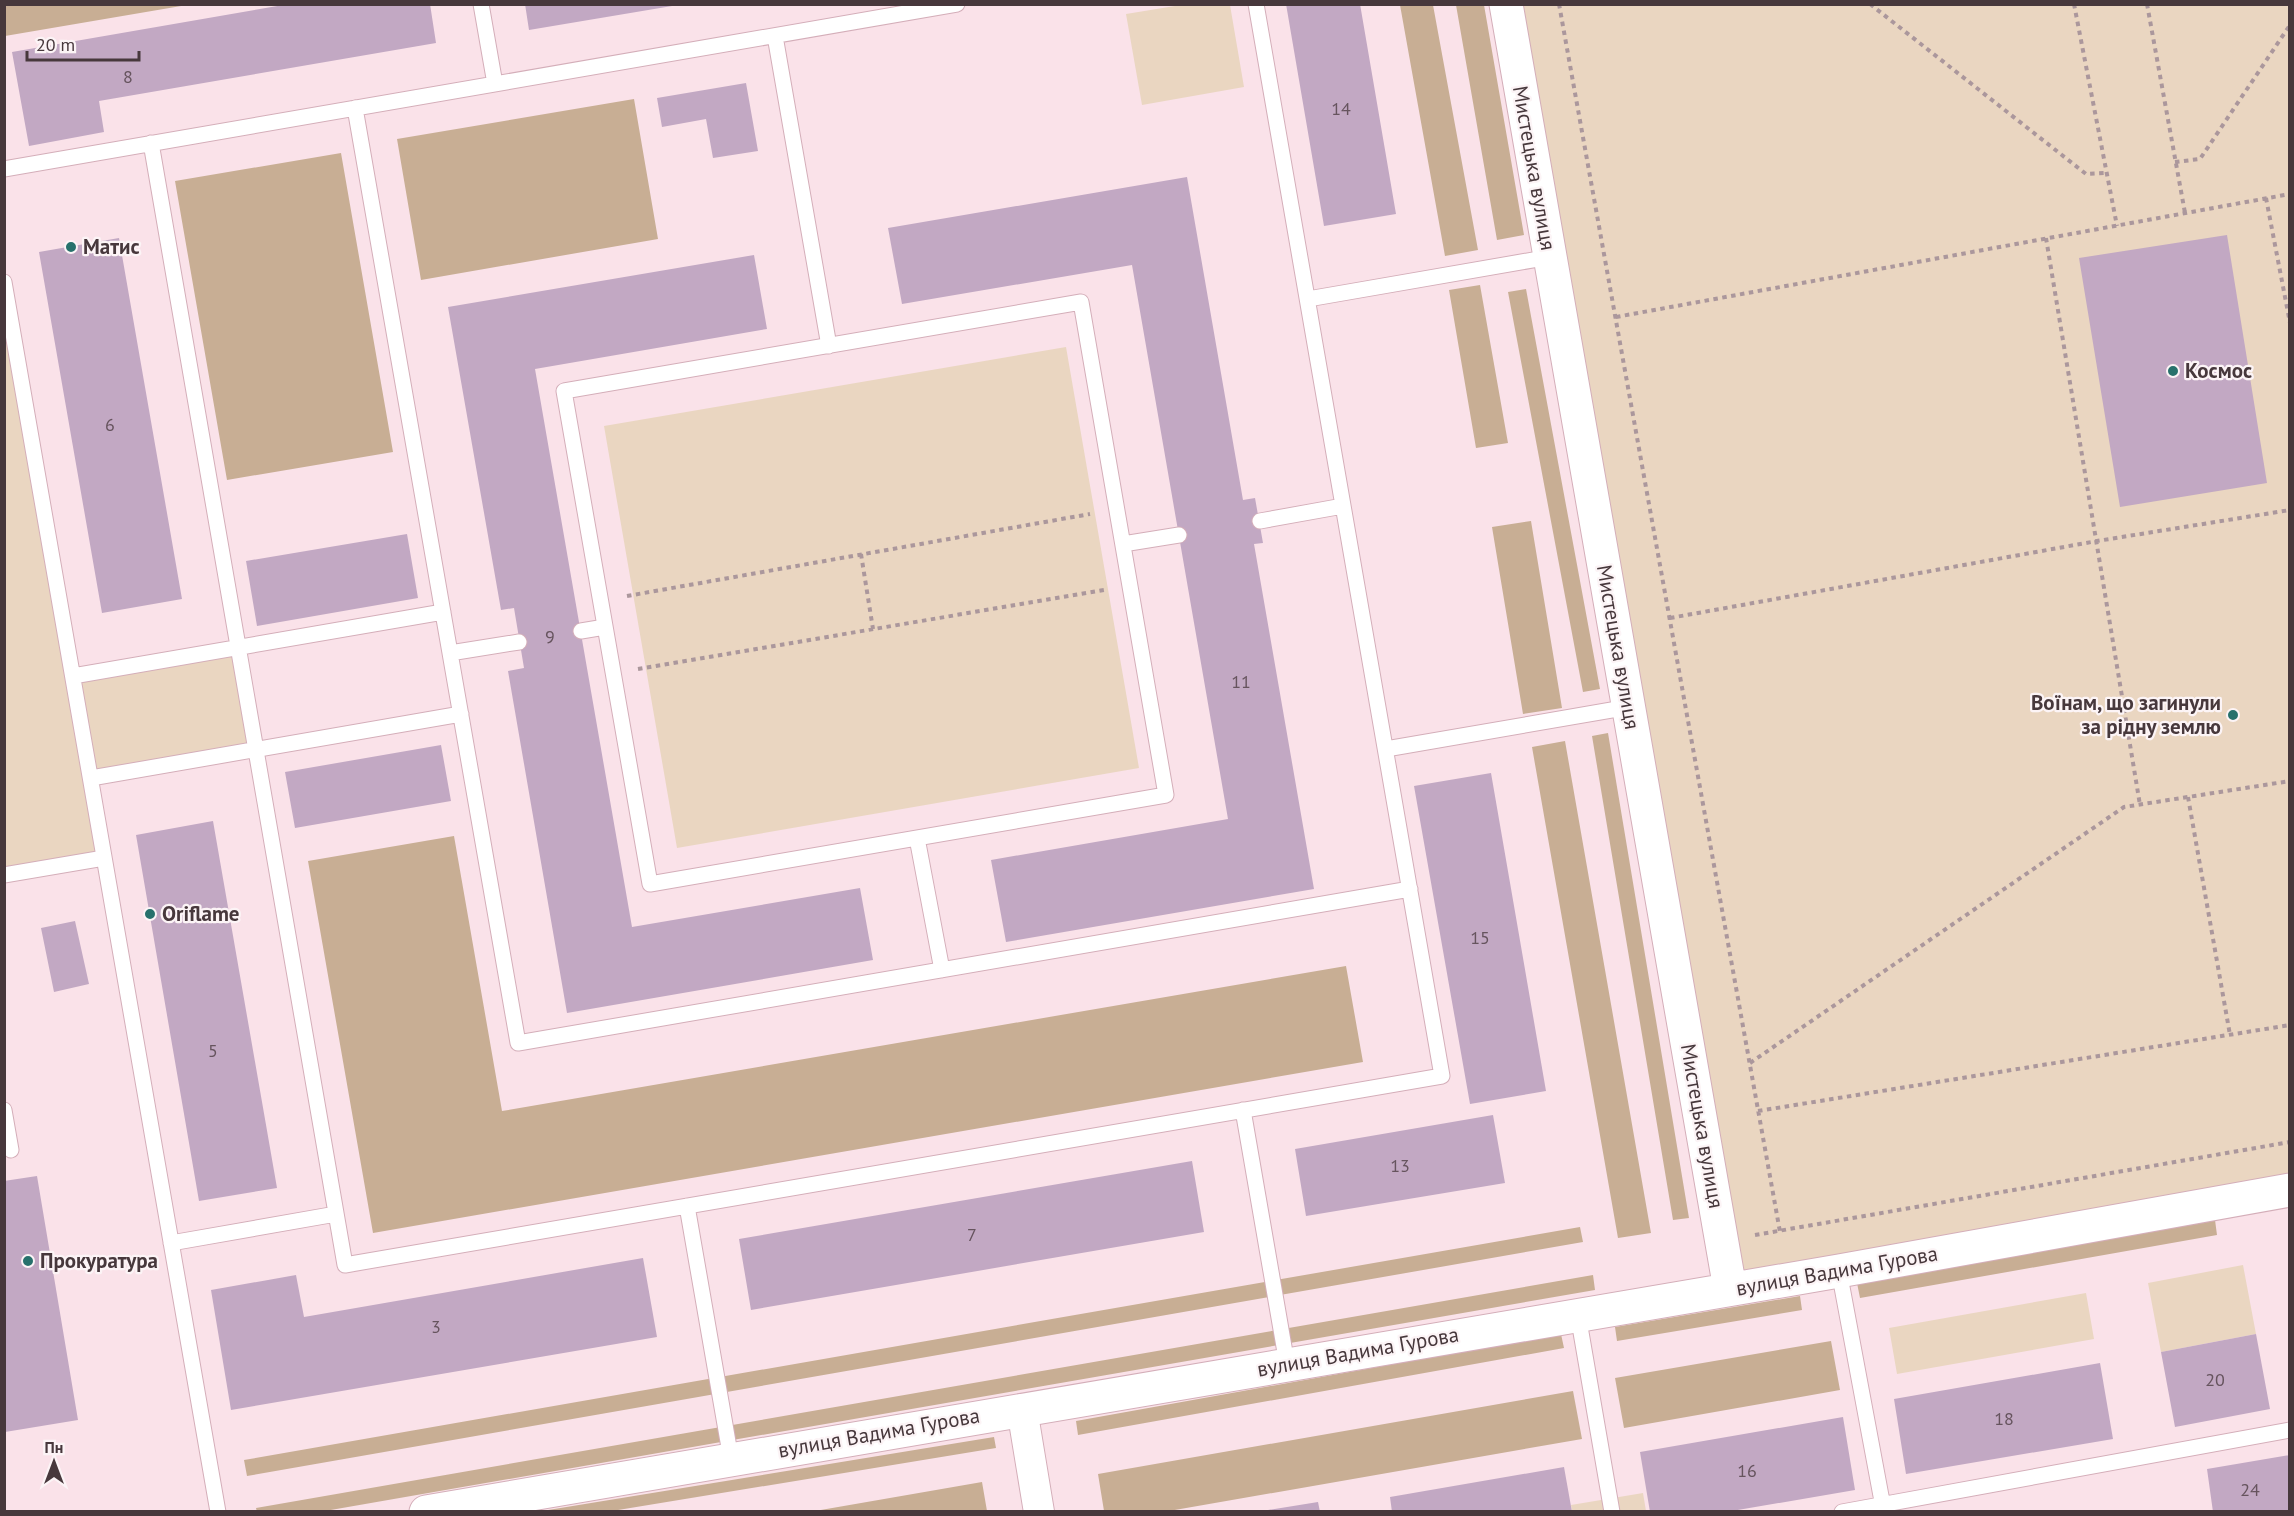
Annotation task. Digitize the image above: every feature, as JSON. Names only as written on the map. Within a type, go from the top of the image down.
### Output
[{"type":"street","name":"Мистецька вулиця","points":[[1506,4],[1730,1289]]},
{"type":"street","name":"вулиця Вадима Гурова","points":[[426,1512],[731,1458],[1839,1271],[2289,1190]]},
{"type":"street","points":[[1022,1409],[1039,1512]]},
{"type":"lane","points":[[481,4],[495,84]]},
{"type":"lane","points":[[4,169],[957,4]]},
{"type":"lane","points":[[151,143],[345,1265],[1442,1076],[1256,4]]},
{"type":"lane","points":[[776,36],[829,346]]},
{"type":"lane","points":[[356,108],[518,1043],[1410,889]]},
{"type":"lane","points":[[1308,298],[1550,256]]},
{"type":"lane","points":[[4,282],[218,1512]]},
{"type":"lane","points":[[1081,302],[1117,509],[1166,795],[650,884],[564,391],[1081,302]]},
{"type":"lane","points":[[1260,520],[1343,506]]},
{"type":"lane","points":[[1123,544],[1179,535]]},
{"type":"lane","points":[[73,676],[443,612]]},
{"type":"lane","points":[[581,632],[605,627]]},
{"type":"lane","points":[[450,653],[519,642]]},
{"type":"lane","points":[[1386,749],[1629,707]]},
{"type":"lane","points":[[91,778],[461,714]]},
{"type":"lane","points":[[917,838],[942,970]]},
{"type":"lane","points":[[4,875],[104,858]]},
{"type":"lane","points":[[4,1110],[11,1150]]},
{"type":"lane","points":[[1243,1110],[1287,1364]]},
{"type":"lane","points":[[687,1206],[731,1458]]},
{"type":"lane","points":[[171,1243],[336,1214]]},
{"type":"lane","points":[[1839,1271],[1883,1508]]},
{"type":"lane","points":[[1578,1315],[1612,1512]]},
{"type":"lane","points":[[1842,1512],[1883,1508],[2289,1430]]},
{"type":"path","points":[[1559,4],[1780,1232]]},
{"type":"path","points":[[1870,4],[2086,174],[2106,172]]},
{"type":"path","points":[[2074,4],[2117,226]]},
{"type":"path","points":[[2146,4],[2186,213]]},
{"type":"path","points":[[2175,162],[2200,159],[2289,25]]},
{"type":"path","points":[[1616,317],[2289,194]]},
{"type":"path","points":[[2266,198],[2289,323]]},
{"type":"path","points":[[2046,238],[2140,805]]},
{"type":"path","points":[[601,601],[1117,509]]},
{"type":"path","points":[[1670,618],[2097,541],[2289,510]]},
{"type":"path","points":[[861,554],[873,629]]},
{"type":"path","points":[[614,674],[1130,585]]},
{"type":"path","points":[[1750,1063],[2124,807],[2289,781]]},
{"type":"path","points":[[2188,797],[2230,1035]]},
{"type":"path","points":[[1758,1110],[2289,1025]]},
{"type":"path","points":[[1722,1240],[1780,1232],[2289,1142]]},
{"type":"shaded area","points":[[5,4],[187,4],[187,5],[5,36]]},
{"type":"shaded area","points":[[1181,5],[1230,5],[1244,87],[1142,105],[1126,14]]},
{"type":"shaded area","points":[[1400,5],[1433,5],[1478,250],[1445,256]]},
{"type":"shaded area","points":[[1456,5],[1484,5],[1524,235],[1497,240]]},
{"type":"shaded area","points":[[1506,5],[2289,5],[2289,1190],[1730,1289]]},
{"type":"shaded area","points":[[634,99],[658,239],[421,280],[397,139]]},
{"type":"shaded area","points":[[341,153],[393,452],[227,480],[175,181]]},
{"type":"shaded area","points":[[4,282],[73,676],[238,647],[256,750],[91,778],[104,858],[4,875]]},
{"type":"shaded area","points":[[1480,285],[1508,443],[1476,448],[1449,290]]},
{"type":"shaded area","points":[[1526,289],[1600,689],[1583,692],[1508,292]]},
{"type":"shaded area","points":[[1066,347],[1139,768],[677,848],[604,426]]},
{"type":"shaded area","points":[[1531,521],[1562,708],[1523,714],[1492,527]]},
{"type":"shaded area","points":[[1608,733],[1689,1218],[1673,1220],[1592,736]]},
{"type":"shaded area","points":[[1565,741],[1651,1233],[1618,1238],[1532,747]]},
{"type":"shaded area","points":[[454,836],[502,1111],[1346,966],[1363,1062],[373,1233],[308,861]]},
{"type":"shaded area","points":[[2215,1220],[2217,1235],[1860,1298],[1857,1283]]},
{"type":"shaded area","points":[[1580,1227],[1583,1242],[247,1476],[244,1460]]},
{"type":"shaded area","points":[[2243,1265],[2256,1334],[2161,1352],[2148,1283]]},
{"type":"shaded area","points":[[1593,1275],[1595,1290],[325,1511],[257,1512],[256,1508]]},
{"type":"shaded area","points":[[2086,1293],[2094,1339],[1897,1374],[1889,1328]]},
{"type":"shaded area","points":[[1800,1296],[1802,1310],[1617,1341],[1615,1327]]},
{"type":"shaded area","points":[[1561,1334],[1564,1348],[1078,1435],[1076,1421]]},
{"type":"shaded area","points":[[1831,1341],[1840,1390],[1624,1428],[1615,1378]]},
{"type":"shaded area","points":[[1573,1391],[1582,1439],[1169,1511],[1104,1511],[1098,1474]]},
{"type":"shaded area","points":[[994,1437],[996,1448],[612,1511],[542,1511]]},
{"type":"shaded area","points":[[982,1482],[987,1511],[815,1511]]},
{"type":"shaded area","points":[[1643,1493],[1646,1511],[1572,1511],[1571,1505]]},
{"type":"building","points":[[289,4],[430,4],[436,43],[99,101],[104,132],[29,146],[12,52]]},
{"type":"building","points":[[525,4],[672,4],[672,6],[529,30]]},
{"type":"building","points":[[1286,4],[1360,4],[1396,214],[1324,226]]},
{"type":"building","points":[[746,83],[758,151],[713,158],[706,119],[662,127],[657,98]]},
{"type":"building","points":[[1187,177],[1243,500],[1255,498],[1263,543],[1254,544],[1314,889],[1006,942],[991,860],[1228,819],[1132,265],[902,304],[888,228]]},
{"type":"building","name":"Космос","points":[[2227,235],[2267,483],[2120,507],[2079,258]]},
{"type":"building","points":[[119,238],[182,599],[102,613],[39,252]]},
{"type":"building","points":[[754,255],[767,329],[535,369],[632,927],[860,888],[873,960],[567,1013],[508,671],[524,668],[514,608],[501,610],[448,307]]},
{"type":"building","points":[[407,534],[418,598],[257,626],[246,561]]},
{"type":"building","points":[[441,745],[451,801],[295,828],[285,772]]},
{"type":"building","points":[[1491,773],[1546,1091],[1470,1104],[1414,786]]},
{"type":"building","points":[[213,821],[277,1188],[199,1201],[136,835]]},
{"type":"building","points":[[75,921],[89,984],[54,992],[41,928]]},
{"type":"building","points":[[1493,1115],[1505,1183],[1306,1216],[1295,1149]]},
{"type":"building","points":[[1192,1161],[1204,1232],[751,1310],[739,1239]]},
{"type":"building","name":"Прокуратура","points":[[37,1176],[78,1420],[5,1432],[4,1181]]},
{"type":"building","points":[[643,1258],[657,1337],[231,1410],[211,1290],[296,1275],[304,1317]]},
{"type":"building","points":[[2256,1334],[2270,1409],[2175,1427],[2161,1352]]},
{"type":"building","points":[[2100,1363],[2113,1439],[1906,1474],[1894,1399]]},
{"type":"building","points":[[1843,1417],[1855,1490],[1726,1512],[1650,1512],[1640,1452]]},
{"type":"building","points":[[2290,1455],[2290,1512],[2213,1512],[2207,1469]]},
{"type":"building","points":[[1564,1467],[1572,1512],[1392,1512],[1390,1497]]},
{"type":"building","points":[[1318,1502],[1320,1512],[1268,1512],[1268,1510]]},
{"type":"place","name":"Матис","points":[[71,247]]},
{"type":"place","name":"Космос","points":[[2173,371]]},
{"type":"place","name":"Воїнам, що загинули за рідну землю","points":[[2233,715]]},
{"type":"place","name":"Oriflame","points":[[150,914]]},
{"type":"place","name":"Прокуратура","points":[[28,1261]]}]
